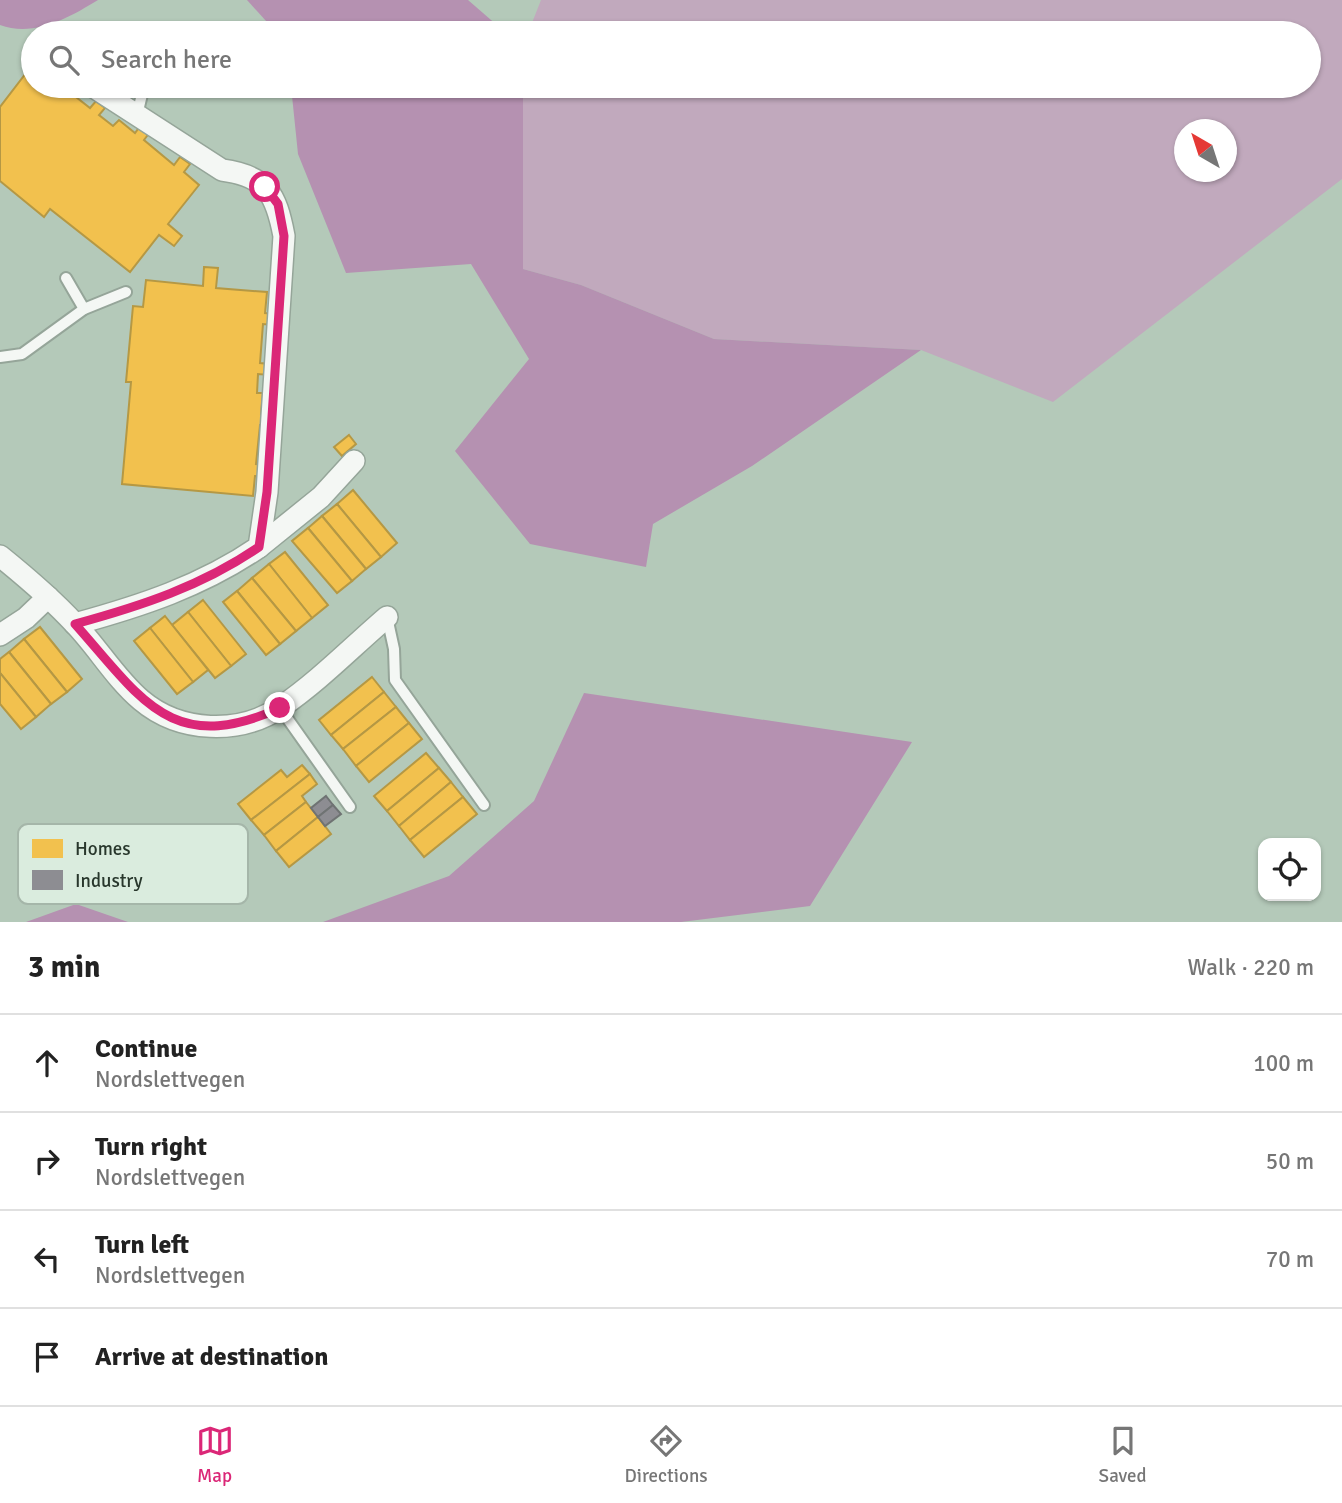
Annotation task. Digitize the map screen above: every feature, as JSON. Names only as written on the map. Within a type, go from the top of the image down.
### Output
[{"type":"street","points":[[111,98],[222,170],[243,173],[265,187],[278,204],[284,236],[282,282],[267,492],[259,547]]},
{"type":"street","points":[[75,624],[128,610],[186,589],[225,570],[259,547],[321,497],[354,461]]},
{"type":"street","points":[[0,556],[75,624],[141,700],[166,716],[195,726],[225,727],[255,719],[280,708],[387,617]]},
{"type":"street","points":[[0,635],[26,618],[48,597]]},
{"type":"lane","points":[[137,115],[141,98]]},
{"type":"lane","points":[[66,278],[84,309]]},
{"type":"lane","points":[[0,357],[22,354],[84,309],[126,292]]},
{"type":"lane","points":[[387,617],[394,649],[395,680],[433,738],[484,805]]},
{"type":"lane","points":[[280,708],[350,807]]},
{"type":"shaded area","points":[[0,0],[98,0],[59,21],[21,21],[21,29],[0,25]]},
{"type":"shaded area","points":[[247,0],[468,0],[492,21],[266,21]]},
{"type":"shaded area","points":[[541,0],[1342,0],[1342,179],[1053,402],[921,350],[714,339],[581,285],[523,269],[523,98],[1321,98],[1321,21],[533,21]]},
{"type":"shaded area","points":[[292,98],[523,98],[523,269],[581,285],[714,339],[921,350],[752,466],[653,524],[646,567],[530,544],[455,451],[529,359],[471,264],[346,273],[298,154]]},
{"type":"shaded area","points":[[584,693],[912,742],[810,906],[681,922],[323,922],[449,876],[534,801]]},
{"type":"shaded area","points":[[76,904],[128,922],[26,922]]},
{"type":"building: Homes","points":[[21,80],[21,98],[77,98],[90,108],[96,101],[105,108],[99,115],[113,126],[119,120],[135,133],[141,125],[150,132],[144,140],[174,165],[180,157],[190,164],[184,172],[199,185],[168,224],[182,236],[174,246],[159,235],[130,272],[50,209],[44,217],[0,181],[0,107]]},
{"type":"building: Homes","points":[[204,267],[218,268],[216,288],[267,292],[265,313],[275,314],[274,325],[263,324],[260,363],[270,364],[269,375],[258,374],[257,393],[263,393],[261,414],[270,415],[269,425],[260,425],[256,464],[266,465],[265,476],[255,476],[253,496],[122,484],[131,382],[126,382],[133,306],[143,307],[146,280],[203,286]]},
{"type":"building: Homes","points":[[349,435],[356,444],[342,456],[334,447]]},
{"type":"building: Homes","points":[[353,490],[397,543],[381,557],[337,504]]},
{"type":"building: Homes","points":[[337,504],[381,557],[366,569],[322,516]]},
{"type":"building: Homes","points":[[322,516],[366,569],[352,581],[308,528]]},
{"type":"building: Homes","points":[[308,528],[352,581],[337,593],[292,541]]},
{"type":"building: Homes","points":[[285,552],[328,605],[312,618],[269,564]]},
{"type":"building: Homes","points":[[269,564],[312,618],[296,631],[252,578]]},
{"type":"building: Homes","points":[[252,578],[296,631],[280,644],[237,591]]},
{"type":"building: Homes","points":[[237,591],[280,644],[266,655],[223,602]]},
{"type":"building: Homes","points":[[203,600],[246,654],[231,666],[188,612]]},
{"type":"building: Homes","points":[[188,612],[231,666],[215,678],[172,625]]},
{"type":"building: Homes","points":[[165,616],[208,670],[193,682],[150,628]]},
{"type":"building: Homes","points":[[40,627],[82,679],[67,692],[24,639]]},
{"type":"building: Homes","points":[[150,628],[193,682],[177,694],[134,641]]},
{"type":"building: Homes","points":[[24,639],[67,692],[51,704],[9,652]]},
{"type":"building: Homes","points":[[9,652],[51,704],[36,717],[0,673],[0,659]]},
{"type":"building: Homes","points":[[0,673],[36,717],[21,729],[0,704]]},
{"type":"building: Homes","points":[[372,677],[384,692],[331,735],[319,720]]},
{"type":"building: Homes","points":[[384,692],[396,707],[343,749],[331,735]]},
{"type":"building: Homes","points":[[396,707],[409,723],[356,766],[343,749]]},
{"type":"building: Homes","points":[[409,723],[422,739],[369,782],[356,766]]},
{"type":"building: Homes","points":[[426,753],[439,768],[387,811],[374,796]]},
{"type":"building: Homes","points":[[302,765],[310,774],[251,820],[238,804],[281,770],[287,777]]},
{"type":"building: Homes","points":[[439,768],[451,782],[399,826],[387,811]]},
{"type":"building: Homes","points":[[310,774],[317,784],[302,796],[306,802],[264,835],[251,820]]},
{"type":"building: Homes","points":[[451,782],[463,797],[410,840],[399,826]]},
{"type":"building: Homes","points":[[463,797],[477,814],[424,857],[410,840]]},
{"type":"building: Homes","points":[[306,802],[318,817],[276,851],[264,835]]},
{"type":"building: Homes","points":[[318,817],[331,834],[289,867],[276,851]]},
{"type":"building: Industry","points":[[326,796],[333,805],[318,817],[311,808]]},
{"type":"building: Industry","points":[[333,805],[341,814],[325,826],[318,817]]},
{"type":"route","points":[[265,187],[278,204],[284,236],[267,492],[259,547],[225,570],[186,589],[128,610],[75,624],[141,700],[166,716],[195,726],[225,727],[255,719],[280,708]]}]
